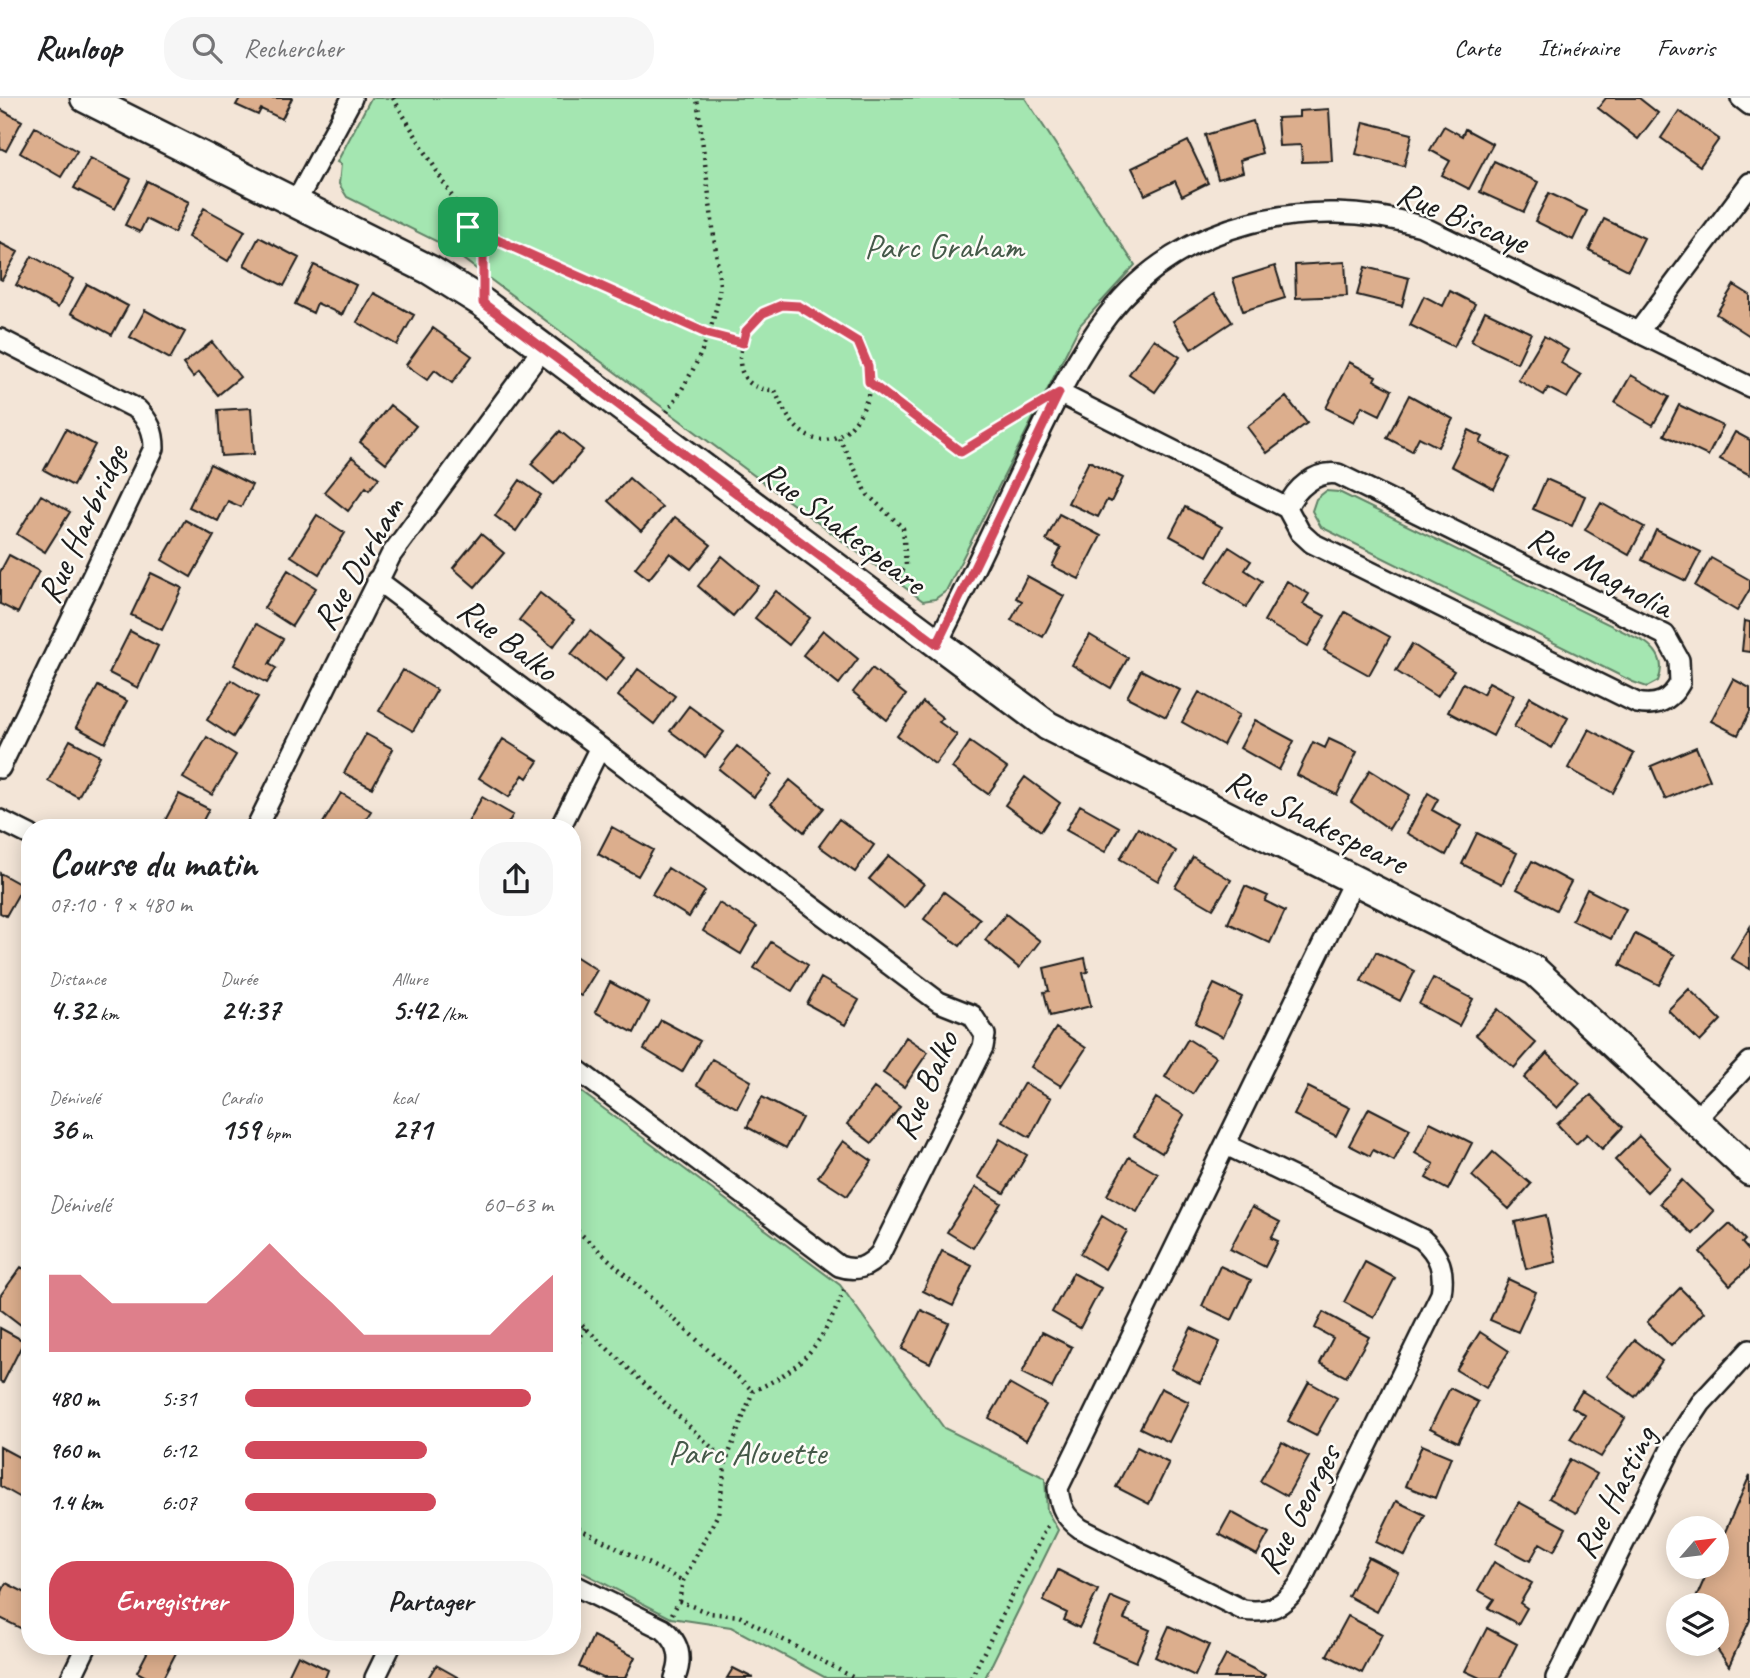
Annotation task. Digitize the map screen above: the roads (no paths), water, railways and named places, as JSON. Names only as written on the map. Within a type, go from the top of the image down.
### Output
[{"type":"street","name":"Rue Shakespeare","points":[[85,98],[430,270],[483,303],[937,644],[1064,736],[1535,971],[1750,1171]]},
{"type":"street","points":[[296,202],[352,98]]},
{"type":"street","points":[[1741,98],[1750,105]]},
{"type":"street","points":[[1639,331],[1750,183]]},
{"type":"street","name":"Rue Biscaye","points":[[937,644],[1059,393],[1110,312],[1138,284],[1175,256],[1243,225],[1313,211],[1371,214],[1421,226],[1750,387]]},
{"type":"street","name":"Rue Harbridge","points":[[0,339],[137,409],[148,420],[153,433],[153,448],[0,768]]},
{"type":"street","name":"Rue Durham","points":[[260,819],[377,580],[406,533],[544,347]]},
{"type":"street","name":"Rue Magnolia","points":[[1059,393],[1287,508],[1291,520],[1312,543],[1637,703],[1651,706],[1665,701],[1680,683],[1679,660],[1665,635],[1338,474],[1324,474],[1306,484],[1292,497],[1287,508]]},
{"type":"street","name":"Rue Balko","points":[[377,580],[939,1002],[972,1015],[980,1023],[985,1035],[984,1048],[880,1254],[872,1263],[851,1270],[839,1266],[581,1073]]},
{"type":"street","points":[[564,819],[599,749]]},
{"type":"street","points":[[0,820],[21,830]]},
{"type":"street","points":[[1226,1144],[1354,880]]},
{"type":"street","points":[[1695,1120],[1750,1062]]},
{"type":"street","name":"Rue Georges","points":[[1226,1144],[1422,1239],[1434,1250],[1441,1264],[1443,1280],[1441,1294],[1299,1585],[1275,1609],[1259,1612],[1243,1610],[1081,1529],[1067,1519],[1060,1506],[1058,1488],[1226,1144]]},
{"type":"street","name":"Rue Hasting","points":[[1556,1678],[1672,1445],[1701,1403],[1750,1350]]},
{"type":"street","points":[[581,1588],[672,1636],[679,1649],[680,1662],[675,1678]]},
{"type":"street","points":[[71,1678],[82,1655]]},
{"type":"street","points":[[375,1678],[386,1655]]},
{"type":"park label","name":"Parc Graham","points":[[944,246]]},
{"type":"park label","name":"Parc Alouette","points":[[747,1452]]}]
